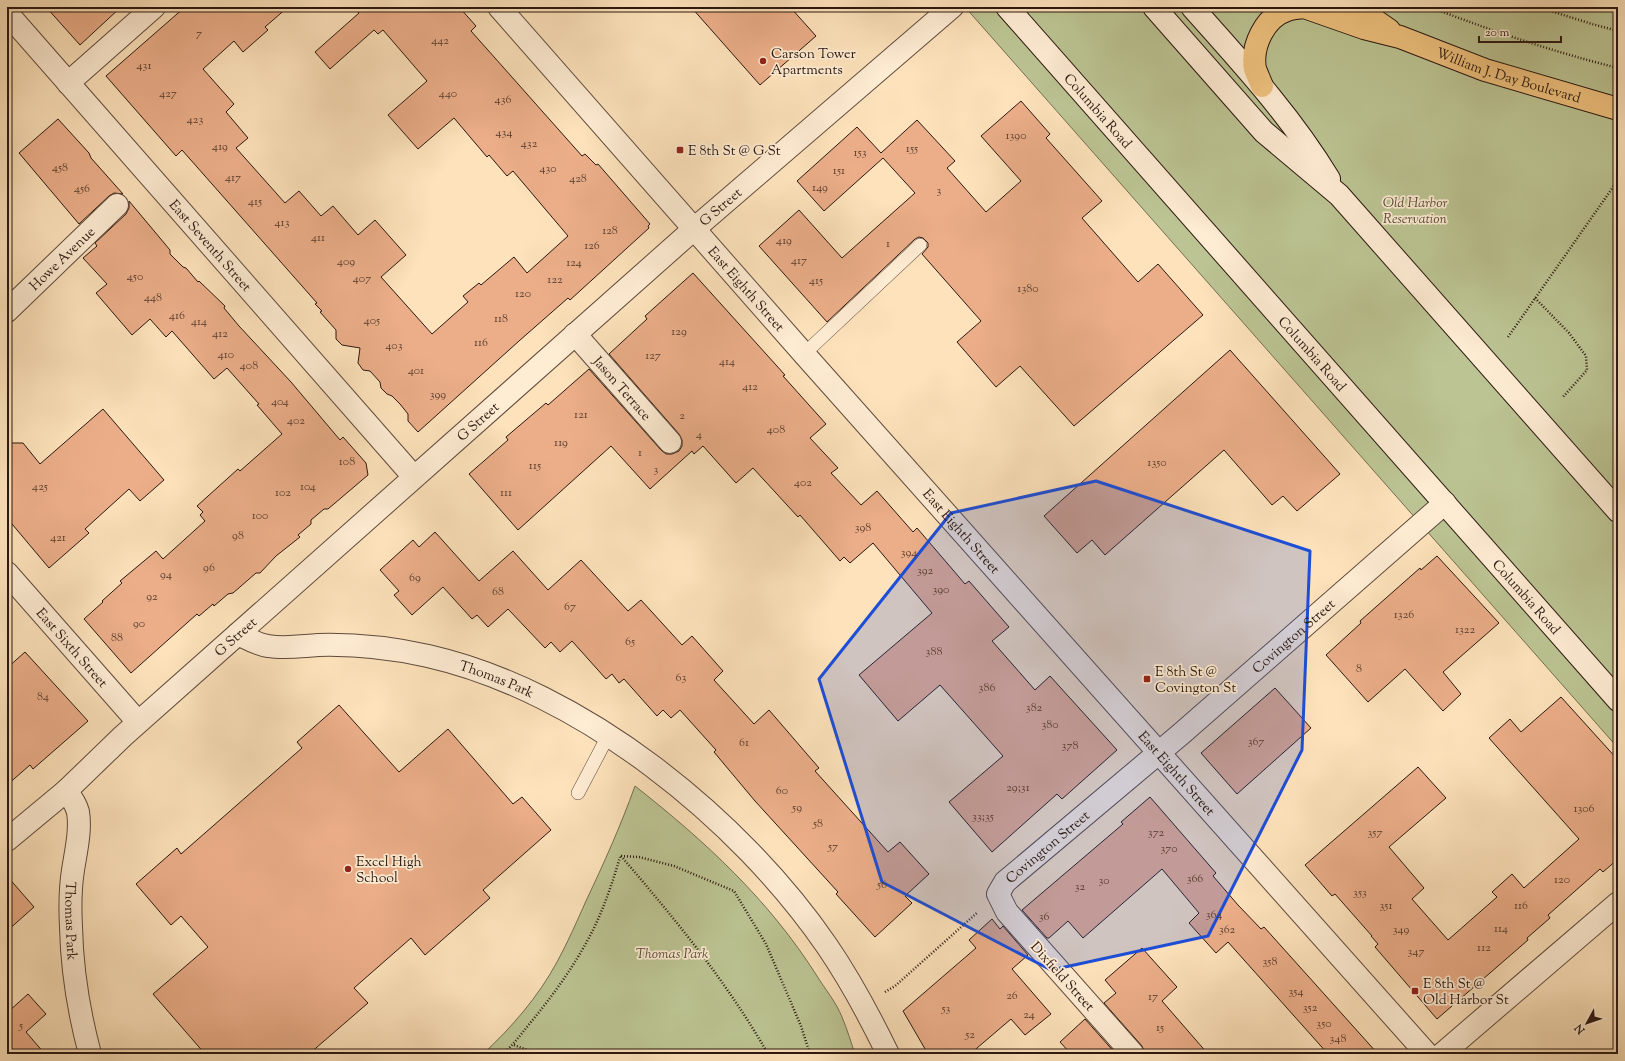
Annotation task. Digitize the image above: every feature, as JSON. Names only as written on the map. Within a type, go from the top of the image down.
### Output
[{"type":"main road","points":[[1262,86],[1255,68],[1256,51],[1259,38],[1266,25],[1276,16],[1287,10],[1303,7]]},
{"type":"main road","name":"William J. Day Boulevard","points":[[1303,7],[1364,28],[1400,38],[1485,70],[1618,109]]},
{"type":"main road","name":"William J. Day Boulevard","points":[[1356,7],[1400,38]]},
{"type":"street","points":[[68,83],[154,7]]},
{"type":"street","name":"East Eighth Street","points":[[499,7],[804,354],[1427,1054]]},
{"type":"street","name":"G Street","points":[[7,840],[66,791],[138,722],[694,229],[952,7]]},
{"type":"street","name":"Columbia Road","points":[[1007,7],[1618,700]]},
{"type":"street","points":[[1154,7],[1264,132],[1339,195]]},
{"type":"street","points":[[1192,7],[1262,86],[1302,138],[1339,195],[1618,511]]},
{"type":"street","name":"East Seventh Street","points":[[7,13],[414,477]]},
{"type":"street","name":"Howe Avenue","points":[[10,303],[117,205]]},
{"type":"street","name":"Jason Terrace","points":[[575,334],[670,442]]},
{"type":"street","name":"Covington Street","points":[[998,894],[1004,882],[1159,753],[1444,503]]},
{"type":"street","name":"East Sixth Street","points":[[7,573],[138,722]]},
{"type":"street","name":"Thomas Park","points":[[238,634],[267,646],[293,648],[318,645],[369,647],[422,655],[455,663],[486,674],[544,699],[577,716],[608,736],[671,782],[710,814],[737,840],[776,882],[809,922],[847,976],[873,1022],[888,1054]]},
{"type":"street","name":"Thomas Park","points":[[66,791],[73,800],[78,811],[78,828],[70,898],[71,928],[75,980],[84,1033],[90,1054]]},
{"type":"street","name":"Dixfield Street","points":[[998,894],[1007,912],[1133,1054]]},
{"type":"street","points":[[1442,1054],[1618,903]]},
{"type":"lane","points":[[804,354],[920,246]]},
{"type":"lane","points":[[578,793],[608,736]]},
{"type":"path","points":[[1430,7],[1484,28],[1582,59],[1618,68]]},
{"type":"path","points":[[1538,7],[1618,31]]},
{"type":"path","points":[[1508,336],[1618,180]]},
{"type":"path","points":[[1535,298],[1569,333],[1586,356],[1587,370],[1562,398]]},
{"type":"path","points":[[504,1054],[514,1045],[521,1034],[552,996],[574,963],[594,928],[621,856]]},
{"type":"path","points":[[621,856],[698,948],[735,1001],[768,1054]]},
{"type":"path","points":[[621,856],[639,857],[674,866],[734,891],[766,944],[801,1026],[810,1054]]},
{"type":"path","points":[[895,986],[980,910]]},
{"type":"path","points":[[514,1045],[530,1051],[533,1054]]},
{"type":"highlighted area","points":[[1096,481],[1310,551],[1302,750],[1208,936],[1051,970],[882,882],[819,679],[951,513]]},
{"type":"green space","name":"Old Harbor Reservation","points":[[965,7],[1618,7],[1618,748]]},
{"type":"green space","name":"Thomas Park","points":[[635,786],[711,850],[757,897],[778,922],[798,948],[840,1011],[855,1054],[483,1054],[524,1011],[550,975],[572,932],[606,858]]},
{"type":"building","points":[[46,7],[121,7],[80,45]]},
{"type":"building","points":[[185,7],[288,7],[265,27],[268,30],[243,52],[234,41],[203,69],[234,104],[226,112],[248,138],[236,148],[285,203],[299,191],[321,216],[333,206],[358,235],[375,220],[406,255],[381,277],[432,334],[468,302],[463,296],[479,283],[481,285],[514,257],[527,273],[568,236],[513,171],[507,176],[489,155],[487,157],[454,118],[418,149],[388,115],[427,81],[383,30],[378,34],[374,30],[330,69],[315,52],[359,13],[354,7],[459,7],[476,26],[471,31],[582,156],[585,154],[596,165],[598,164],[650,224],[648,226],[649,228],[570,300],[568,298],[418,432],[408,421],[408,414],[400,404],[381,388],[380,382],[370,371],[363,370],[358,363],[360,348],[342,345],[336,339],[336,330],[320,312],[322,311],[315,304],[317,303],[182,150],[176,156],[106,76]]},
{"type":"building","name":"Carson Tower Apartments","points":[[691,7],[790,7],[816,36],[760,85]]},
{"type":"building","points":[[1021,101],[1050,134],[1046,138],[1102,201],[1082,218],[1138,282],[1158,264],[1203,315],[1074,426],[1020,366],[996,387],[957,342],[981,321],[922,254],[928,247],[928,243],[923,238],[919,237],[915,239],[827,322],[759,246],[799,210],[842,258],[915,193],[883,158],[824,211],[797,181],[857,127],[881,153],[917,120],[955,161],[947,168],[986,212],[1021,181],[981,136]]},
{"type":"building","points":[[58,119],[123,194],[114,193],[109,196],[79,224],[19,153]]},
{"type":"building","points":[[129,201],[170,250],[170,254],[225,306],[224,308],[239,326],[291,382],[340,440],[343,437],[366,463],[368,475],[328,509],[324,509],[311,520],[311,524],[298,535],[300,537],[276,556],[260,573],[256,573],[233,593],[228,594],[214,606],[213,604],[199,616],[197,614],[131,673],[84,619],[122,583],[120,581],[156,551],[163,559],[205,521],[200,515],[203,512],[197,506],[238,469],[240,471],[282,434],[257,405],[259,404],[227,368],[214,379],[172,331],[166,337],[150,319],[132,335],[96,293],[107,284],[83,258],[97,246],[95,243],[126,214],[129,208]]},
{"type":"building","points":[[693,273],[785,375],[783,376],[826,424],[810,438],[838,468],[831,473],[861,505],[877,491],[913,532],[917,528],[965,584],[969,581],[1009,627],[992,641],[1035,690],[1050,676],[1117,750],[1062,799],[1057,794],[992,852],[949,802],[1003,756],[940,685],[898,721],[859,675],[932,613],[873,543],[850,563],[844,557],[840,561],[800,515],[798,517],[753,468],[736,483],[703,446],[694,454],[692,451],[650,489],[611,446],[518,530],[469,474],[508,440],[506,437],[546,403],[548,405],[589,369],[661,450],[666,454],[672,454],[679,451],[682,446],[682,440],[679,434],[609,354],[647,319],[645,316]]},
{"type":"building","points":[[1230,350],[1340,474],[1297,511],[1283,496],[1272,505],[1224,450],[1105,555],[1092,540],[1077,553],[1044,516]]},
{"type":"building","points":[[103,409],[164,480],[140,501],[129,489],[85,529],[89,533],[49,568],[12,524],[7,523],[7,443],[23,443],[40,464]]},
{"type":"building","points":[[435,532],[479,581],[513,551],[548,590],[581,560],[628,611],[641,600],[682,645],[692,636],[723,671],[714,680],[754,724],[769,710],[819,768],[815,771],[888,852],[900,842],[929,874],[905,896],[912,903],[875,937],[836,894],[838,892],[755,801],[714,752],[716,750],[680,710],[671,718],[663,710],[657,716],[624,679],[619,683],[612,674],[606,679],[572,641],[560,652],[551,642],[545,648],[508,609],[488,627],[477,615],[472,619],[443,587],[412,615],[394,595],[399,591],[380,570],[413,540],[419,547]]},
{"type":"building","points":[[1437,556],[1499,623],[1443,672],[1461,694],[1443,711],[1405,669],[1368,702],[1326,655],[1361,623],[1360,621],[1420,568],[1421,570]]},
{"type":"building","points":[[25,652],[88,721],[33,769],[30,765],[7,785],[7,668]]},
{"type":"building","points":[[1275,688],[1311,728],[1237,794],[1201,753]]},
{"type":"building","points":[[1561,697],[1618,760],[1618,859],[1603,872],[1600,869],[1548,915],[1550,918],[1527,938],[1528,940],[1437,1019],[1375,947],[1378,944],[1372,936],[1335,894],[1332,896],[1305,865],[1418,767],[1446,798],[1389,847],[1424,888],[1412,899],[1448,940],[1497,897],[1492,892],[1512,874],[1524,888],[1579,839],[1489,738],[1510,719],[1521,732]]},
{"type":"building","points":[[339,705],[399,772],[448,729],[513,804],[522,797],[551,830],[483,890],[490,898],[425,955],[411,938],[354,988],[368,1003],[309,1054],[205,1054],[153,994],[208,947],[181,916],[171,925],[136,884],[177,848],[181,854],[302,748],[297,742]]},
{"type":"building","points":[[1150,797],[1216,873],[1213,876],[1238,905],[1261,929],[1264,927],[1378,1054],[1328,1054],[1228,942],[1216,953],[1189,923],[1199,913],[1162,869],[1083,938],[1068,921],[1049,938],[1047,938],[1022,910],[1123,824],[1121,822]]},
{"type":"building","points":[[7,876],[34,907],[7,931]]},
{"type":"building","points":[[992,919],[1000,929],[1003,926],[1028,955],[1012,969],[1051,1014],[1025,1035],[1011,1019],[970,1054],[928,1054],[903,1011],[976,948],[969,940]]},
{"type":"building","points":[[1142,948],[1177,987],[1162,1001],[1208,1054],[1145,1054],[1142,1046],[1104,1003],[1116,993],[1105,980]]},
{"type":"building","points":[[28,994],[46,1014],[26,1032],[45,1054],[7,1054],[7,1010],[8,1012]]},
{"type":"building","points":[[1085,1019],[1116,1054],[1071,1054],[1060,1042]]},
{"type":"place","name":"Carson Tower Apartments","points":[[763,61]]},
{"type":"place","name":"E 8th St @ G St","points":[[680,150]]},
{"type":"place","name":"E 8th St @ Covington St","points":[[1147,679]]},
{"type":"place","name":"Excel High School","points":[[348,869]]},
{"type":"place","name":"E 8th St @ Old Harbor St","points":[[1415,991]]}]
